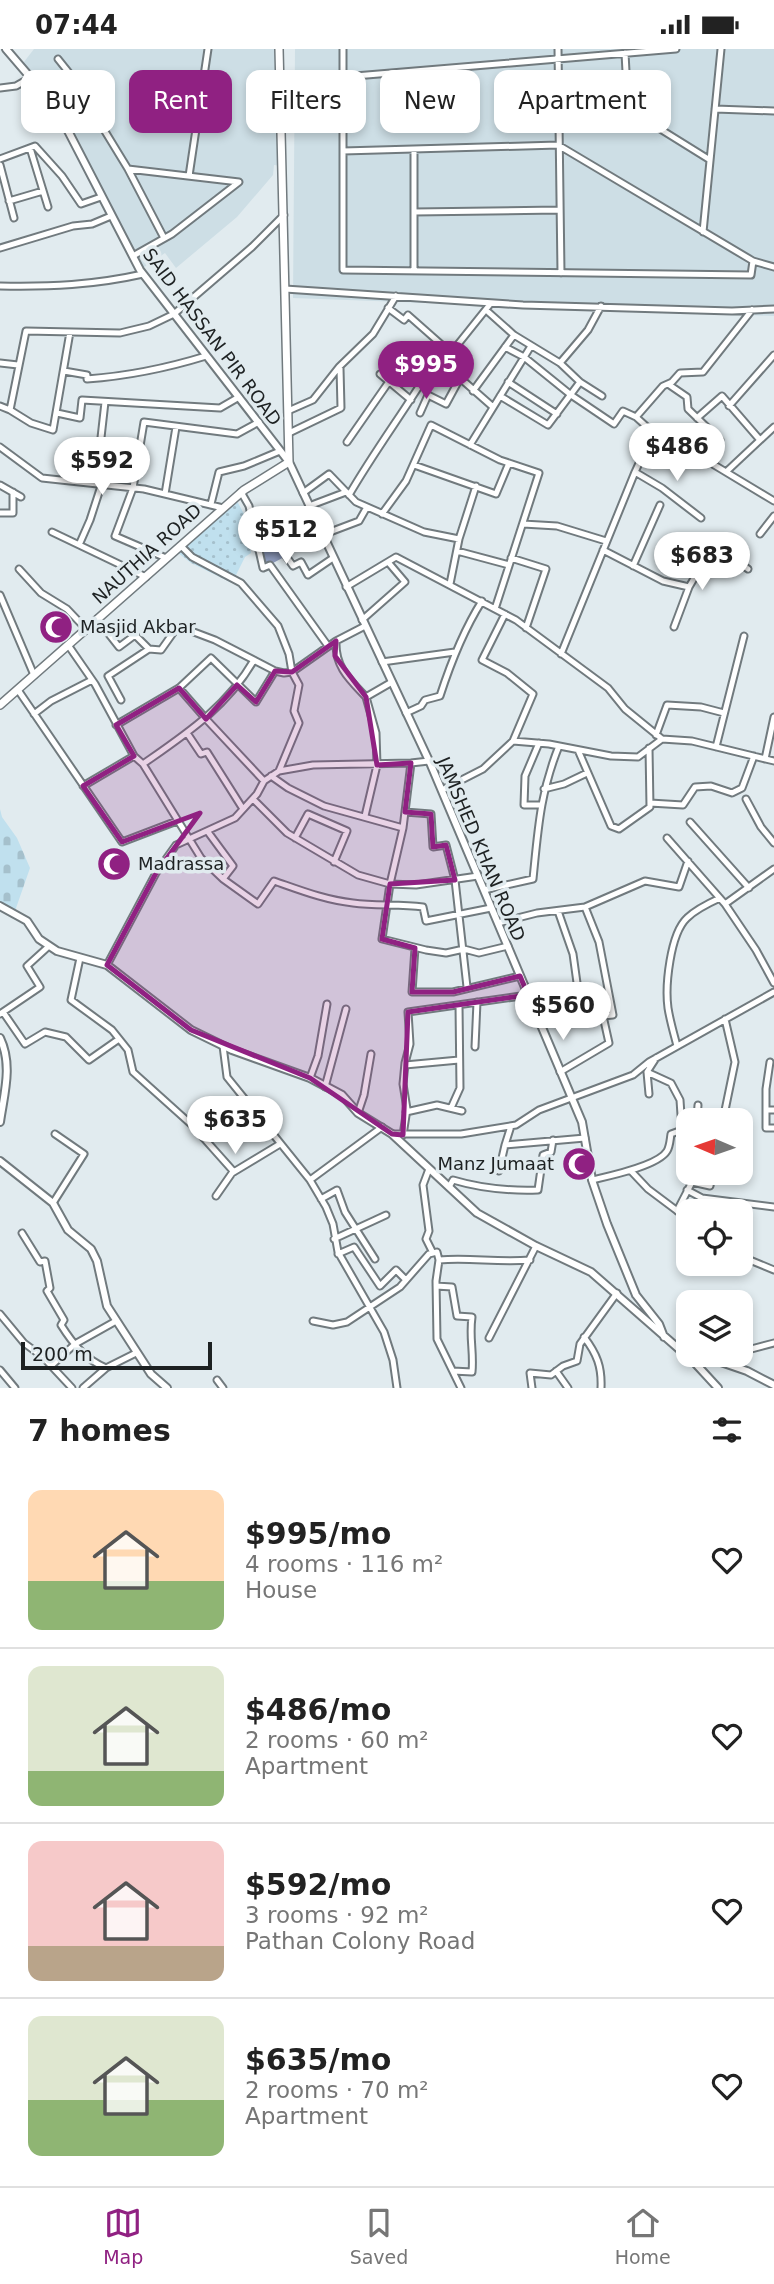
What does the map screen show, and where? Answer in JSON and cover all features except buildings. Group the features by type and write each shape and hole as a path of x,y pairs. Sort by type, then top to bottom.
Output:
{"main road":[{"path":"279,49 289,463"},
{"name":"NAUTHIA ROAD","path":"0,705 242,492 289,463"}],"street":[{"path":"189,176 208,49"},
{"path":"343,49 343,70"},
{"path":"558,49 561,274"},
{"path":"366,75 676,49"},
{"path":"703,232 721,49"},
{"path":"0,55 7,51"},
{"name":"SAID HASSAN PIR ROAD","path":"7,51 23,70"},
{"path":"625,53 628,109 710,160"},
{"path":"58,59 70,73 128,169 164,238"},
{"path":"0,88 21,83"},
{"path":"715,109 774,111"},
{"name":"SAID HASSAN PIR ROAD","path":"69,133 143,274 289,463"},
{"path":"343,133 343,270 751,275 752,261"},
{"path":"343,151 558,145 752,261 774,267"},
{"path":"0,159 35,146 81,204 101,197"},
{"path":"30,148 48,207"},
{"path":"414,149 414,271"},
{"path":"0,165 14,218"},
{"path":"128,169 239,183 164,238 133,256"},
{"path":"0,199 43,191"},
{"path":"414,212 559,210"},
{"path":"10,410 26,331 120,333 149,326 174,314 252,247 284,215"},
{"path":"0,248 72,226 92,224 111,216"},
{"path":"0,286 47,287 102,283 143,274"},
{"path":"285,289 491,303 774,309"},
{"path":"288,411 313,400 340,367 373,334 396,296"},
{"path":"309,506 348,493 433,364 443,363 491,303"},
{"path":"560,363 588,330 601,306"},
{"path":"388,308 404,320 408,315 451,353"},
{"path":"486,310 514,335 560,363 580,382 602,396"},
{"path":"636,417 663,386 680,373 703,372 752,310"},
{"path":"0,406 31,423 53,430 70,332"},
{"path":"473,391 514,335"},
{"path":"470,445 531,346"},
{"path":"347,442 413,347"},
{"path":"505,347 524,357 571,395 614,424 623,411 636,417 657,436 646,448 635,472 561,654"},
{"path":"729,406 774,355"},
{"path":"64,371 87,375 87,379 103,378 158,370 206,356"},
{"path":"0,363 19,365"},
{"path":"443,363 493,408"},
{"path":"289,433 341,408 340,367"},
{"path":"380,373 411,400"},
{"path":"420,413 428,395 446,404 459,380"},
{"path":"508,382 557,414"},
{"path":"500,396 548,425 580,382"},
{"path":"668,384 687,397 688,409 720,440 701,457 774,501"},
{"path":"57,413 80,418 82,400 220,408 239,397"},
{"path":"697,418 722,397 760,440"},
{"path":"79,545 90,520 99,483 105,402"},
{"path":"166,558 115,536 133,488 144,422 237,434 259,422"},
{"path":"383,514 406,481 431,425 509,463 539,473 495,609"},
{"path":"165,494 176,427"},
{"path":"726,472 774,427"},
{"path":"0,447 42,478 133,488 223,508"},
{"path":"211,504 219,472 281,451"},
{"name":"JAMSHED KHAN ROAD","path":"289,463 442,790 582,1122 592,1180 636,1295 659,1324 664,1337 676,1347"},
{"path":"414,465 496,494 509,463"},
{"path":"635,472 662,488 701,519"},
{"path":"303,493 329,474 356,502 424,532 459,538"},
{"path":"0,485 20,497"},
{"path":"450,584 459,538 476,487"},
{"path":"0,513 13,513 13,492"},
{"path":"242,492 257,533 263,568 270,565 328,646"},
{"path":"633,566 660,505"},
{"path":"323,535 359,521 368,507"},
{"path":"761,534 774,516"},
{"path":"523,524 557,526 606,541"},
{"path":"257,533 278,527 286,556 293,566 302,562 308,575 333,558"},
{"path":"52,532 146,577"},
{"path":"674,627 689,587 714,545 748,569"},
{"path":"181,546 192,557 241,583 278,626 289,654 292,672 299,685 294,711 299,723 279,771"},
{"path":"603,550 663,581 689,587"},
{"path":"457,551 546,569 526,628"},
{"path":"346,587 396,557 482,601 526,628 608,688 625,709 659,737 692,741 774,761"},
{"path":"121,700 108,675 149,649 161,650 178,626 215,640 275,671 292,672 363,623 405,582 388,562"},
{"path":"19,569 41,593 67,610 86,629"},
{"path":"0,595 34,675"},
{"path":"406,713 422,706 425,700 440,696 455,652 482,601"},
{"path":"442,790 483,769 513,741 533,694 507,673 482,660 505,614"},
{"path":"97,619 120,647 135,635 149,649"},
{"path":"716,747 744,636"},
{"path":"336,641 335,656 348,678 366,697 376,733 377,765 365,816"},
{"path":"68,645 92,680 134,756 143,764 201,858 223,879 258,904 274,881 326,898 355,904 423,907 426,921 491,908"},
{"path":"382,662 455,652"},
{"path":"116,725 179,688 211,658 256,702 275,671"},
{"path":"143,764 206,719 237,685 254,660"},
{"path":"34,714 51,701 92,680"},
{"path":"366,697 391,682"},
{"path":"179,688 264,781"},
{"path":"18,690 122,842 177,821"},
{"path":"513,741 611,756 638,757 659,737 667,705 702,707 724,713"},
{"path":"765,759 774,717"},
{"path":"187,733 201,754 207,752 243,809"},
{"path":"539,743 525,776 524,805 541,805"},
{"path":"484,890 533,879 544,789 559,746"},
{"path":"578,750 611,826 619,829 650,807 649,748"},
{"path":"83,786 134,756"},
{"path":"650,803 683,805 695,787 712,786 732,793 743,787 754,757"},
{"path":"107,965 156,873 176,845 235,818 271,776 279,771 313,765 411,764 429,761"},
{"path":"411,764 403,828 390,884 382,939 446,953 464,949 479,953 508,946"},
{"path":"544,789 564,784 587,773"},
{"path":"271,776 324,806 403,828"},
{"path":"253,799 287,833 358,875 390,884 416,885 478,876"},
{"path":"746,799 761,827 774,843"},
{"path":"405,812 431,814 433,847 446,845 455,880 467,987"},
{"path":"295,838 308,814 347,831 334,862"},
{"path":"690,822 749,888"},
{"path":"208,832 233,866 223,879"},
{"path":"667,838 725,904 774,983"},
{"path":"498,923 537,913 585,907 645,881 679,887 688,862"},
{"path":"725,904 774,869"},
{"path":"677,1046 668,1007 669,969 675,939 685,919 720,898"},
{"path":"0,906 27,921 39,939 57,951 107,965 191,1030 223,1046 310,1078 342,1095 358,1113 392,1134 477,1213 536,1246 591,1272 664,1337"},
{"path":"561,1072 609,1043 603,1016 613,1015 599,942 585,907"},
{"path":"403,1135 406,1112 403,1084 410,1044 408,1012 477,1002 530,999 578,990 573,954 558,911"},
{"path":"49,946 27,966 40,986 2,1013 26,1044 45,1032 66,1037 89,1060 119,1039"},
{"path":"415,948 412,992 453,992 520,976"},
{"path":"80,958 71,1000 111,1030 128,1050 133,1072 193,1126 234,1172"},
{"path":"392,1134 461,1134 511,1126 525,1121 539,1110 633,1075 657,1057 774,992"},
{"path":"475,1047 477,1002"},
{"path":"310,1078 318,1056 327,1004"},
{"path":"451,1108 460,1088 459,1005"},
{"path":"325,1087 346,1009"},
{"path":"725,1020 735,1062 725,1108"},
{"path":"0,1038 6,1050 8,1071 0,1122"},
{"path":"223,1046 227,1077 310,1180 321,1199 333,1224 338,1254 384,1332 393,1360 397,1388"},
{"path":"358,1113 371,1054"},
{"path":"649,1094 647,1073 657,1057"},
{"path":"405,1065 459,1060"},
{"path":"770,1062 766,1089 766,1128 774,1128"},
{"path":"592,1180 631,1171 664,1155 671,1135 682,1130 680,1100 671,1083 647,1073"},
{"path":"406,1112 437,1105 462,1111"},
{"path":"766,1110 774,1110"},
{"path":"499,1171 511,1126"},
{"path":"310,1180 382,1127"},
{"path":"53,1203 84,1154 55,1134"},
{"path":"505,1145 585,1137"},
{"path":"449,1187 453,1180 515,1191 538,1190 543,1155 551,1153 553,1140"},
{"path":"216,1196 234,1172 280,1144"},
{"path":"0,1161 53,1203 68,1230 91,1249 97,1261 104,1297 150,1374 165,1388"},
{"path":"429,1169 423,1185 429,1231 426,1239 433,1253"},
{"path":"631,1171 648,1189 676,1210"},
{"path":"683,1199 690,1185"},
{"path":"321,1199 337,1190 345,1212 375,1259"},
{"path":"687,1190 702,1198 774,1207"},
{"path":"334,1239 386,1215"},
{"path":"22,1233 40,1262 45,1261 50,1288 47,1291 64,1320 61,1325 91,1361 106,1367"},
{"path":"489,1338 536,1246"},
{"path":"338,1254 354,1247 380,1286 396,1270 406,1280"},
{"path":"313,1321 340,1325 371,1308 406,1280 429,1254 437,1252 437,1339 460,1388"},
{"path":"439,1260 530,1260"},
{"path":"753,1261 774,1270"},
{"path":"436,1286 452,1287 457,1316 472,1317 469,1335 474,1351 472,1372 453,1371"},
{"path":"532,1388 530,1373 551,1375 576,1361 584,1337 617,1293"},
{"path":"0,1314 24,1343 43,1357 72,1388"},
{"path":"51,1366 75,1345 117,1321"},
{"path":"584,1337 595,1351 602,1372 601,1388"},
{"path":"753,1349 774,1343"},
{"path":"83,1388 106,1367 136,1353"},
{"name":"JAMSHED KHAN ROAD","path":"699,1367 719,1388"},
{"path":"735,1367 774,1385"},
{"path":"0,1370 15,1388"},
{"path":"556,1371 568,1388"},
{"path":"217,1380 223,1388"}],"highlighted area":[{"path":"336,641 335,656 366,697 377,765 411,763 405,812 431,814 433,847 446,845 455,880 390,884 382,939 415,948 412,992 453,992 520,976 528,995 408,1012 403,1135 392,1134 310,1078 191,1030 107,965 156,873 200,813 122,842 83,786 134,756 116,725 179,688 206,719 237,685 256,702 275,671 292,672"}],"shaded area":[{"path":"34,49 279,49 280,70 246,70 246,133 282,133 283,166 274,165 273,175 237,217 176,268 165,253 140,270 69,133 115,133 115,70 22,70 20,67"},
{"path":"295,49 774,49 774,316 293,298 294,133 366,133 366,70 295,70"},
{"path":"278,527 286,556 262,569 256,533"}],"green space":[{"path":"236,499 245,516 251,553 245,557 232,583 191,563 177,552"},
{"path":"0,809 30,868 15,911 0,903"}],"place":[{"name":"Masjid Akbar","path":"56,627"},
{"name":"Madrassa","path":"114,864"},
{"name":"Manz Jumaat","path":"579,1164"}]}
